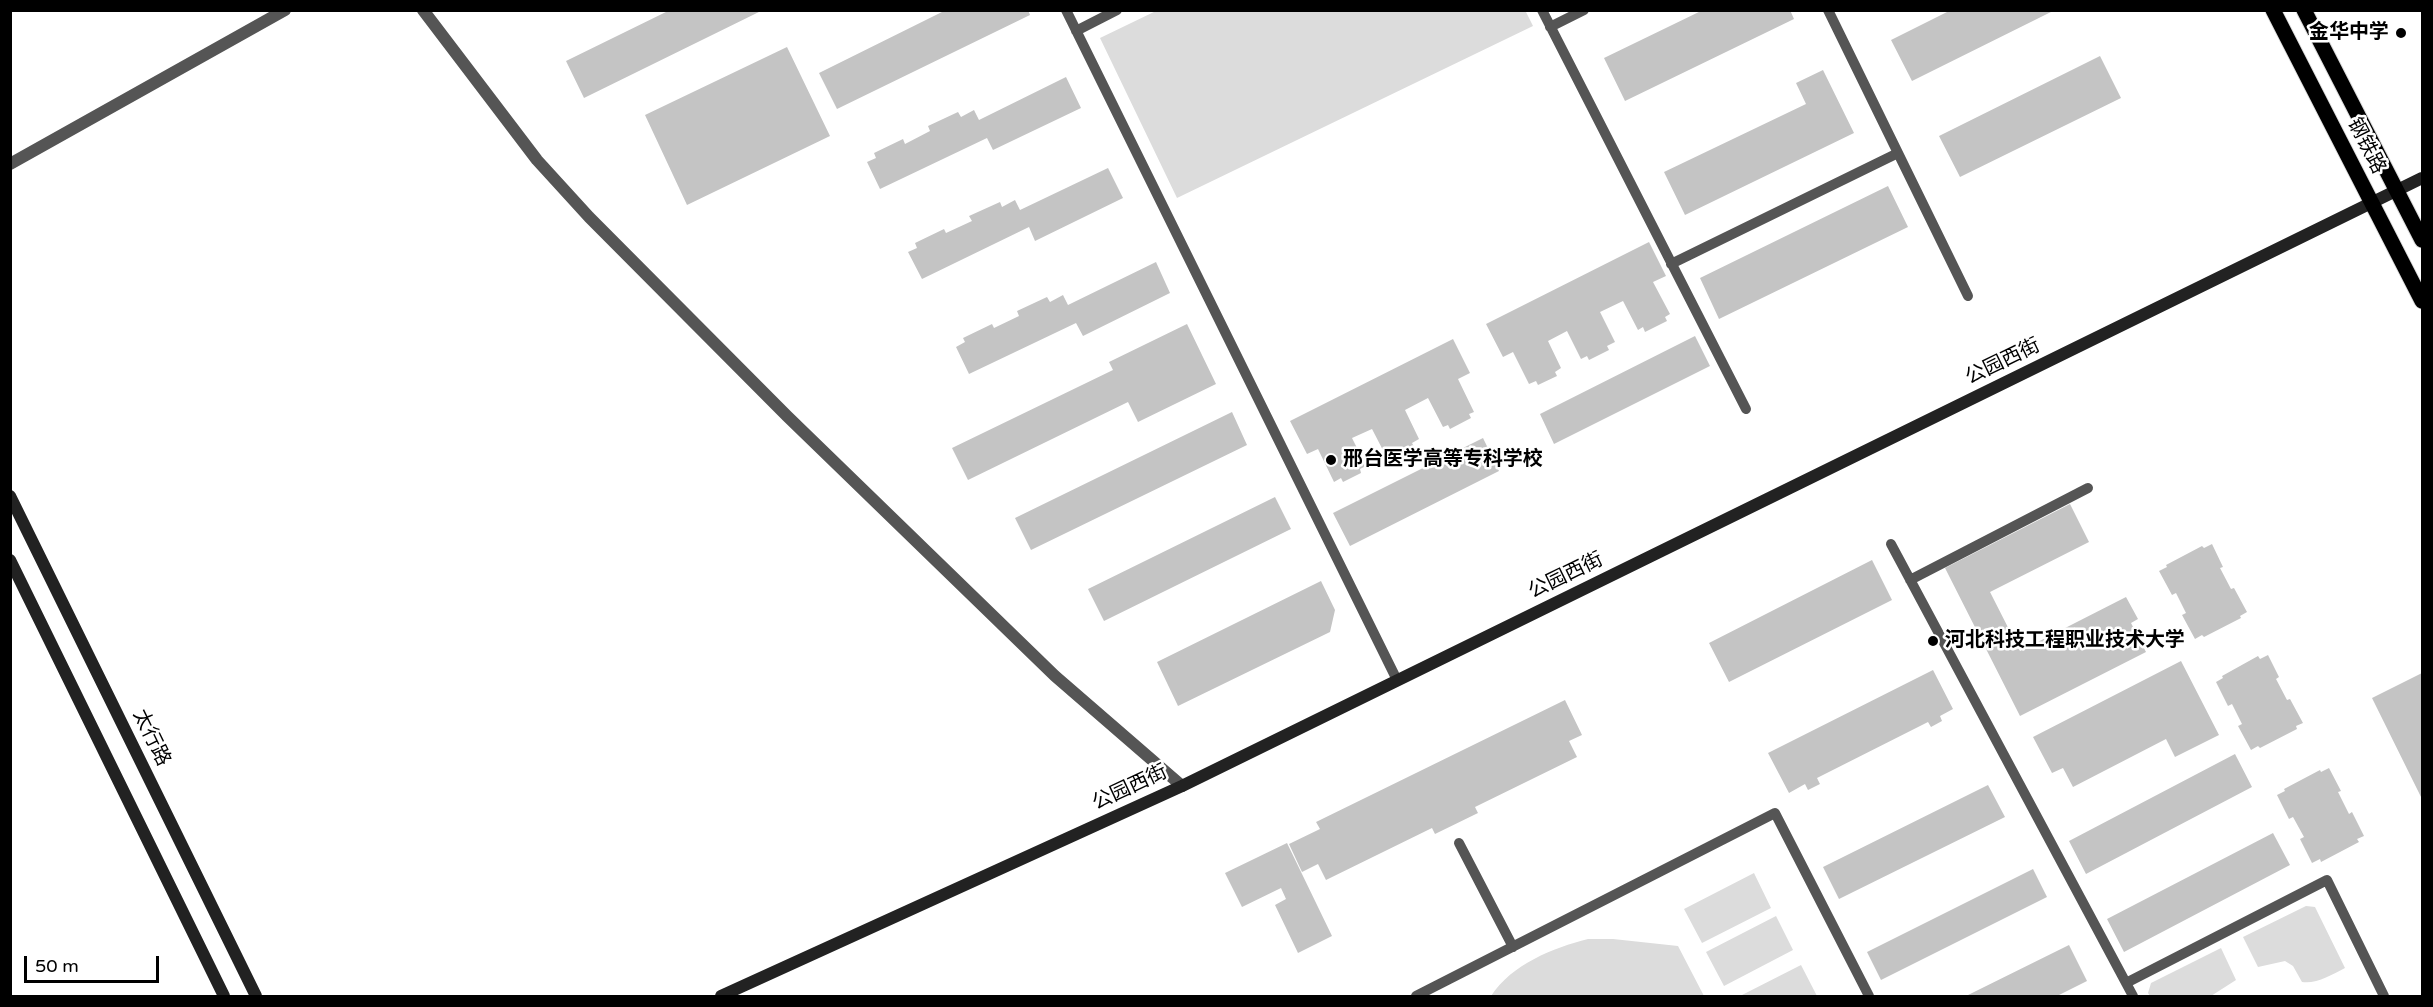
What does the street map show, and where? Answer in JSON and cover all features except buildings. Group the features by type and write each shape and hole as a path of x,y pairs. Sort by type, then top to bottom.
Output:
{"main road":[{"name":"钢铁路","path":"2273,10 2422,301"},
{"name":"钢铁路","path":"2304,10 2422,240"}],"street":[{"path":"10,164 285,10"},
{"path":"423,10 537,160 589,217 787,416 1055,676 1182,786"},
{"name":"公园西街","path":"721,996 1182,786 2422,178"},
{"name":"太行路","path":"10,496 256,996"},
{"path":"10,560 224,996"}],"lane":[{"path":"1066,10 1397,680"},
{"path":"1076,31 1117,10"},
{"path":"1542,10 1746,409"},
{"path":"1550,27 1584,10"},
{"path":"1828,10 1968,296"},
{"path":"1671,264 1898,153"},
{"path":"1910,580 2088,488"},
{"path":"1891,544 2133,996"},
{"path":"1416,996 1775,813 1869,996"},
{"path":"1459,843 1513,947"},
{"path":"2126,983 2326,880 2384,996"}],"shaded area":[{"path":"1158,10 1525,10 1533,26 1177,198 1100,38"},
{"path":"1754,873 1771,908 1702,943 1684,909"},
{"path":"2306,906 2315,907 2345,968 2313,982 2302,982 2293,966 2285,961 2258,967 2243,937"},
{"path":"1776,916 1793,950 1724,986 1706,952"},
{"path":"1588,939 1613,939 1678,946 1704,996 1491,996 1510,975 1522,966 1561,947"},
{"path":"2221,948 2236,980 2211,996 2150,996 2148,993 2151,983"},
{"path":"1801,965 1817,996 1740,996"}],"place":[{"name":"金华中学","path":"2401,33"},
{"name":"邢台医学高等专科学校","path":"1331,460"},
{"name":"河北科技工程职业技术大学","path":"1933,641"}]}
